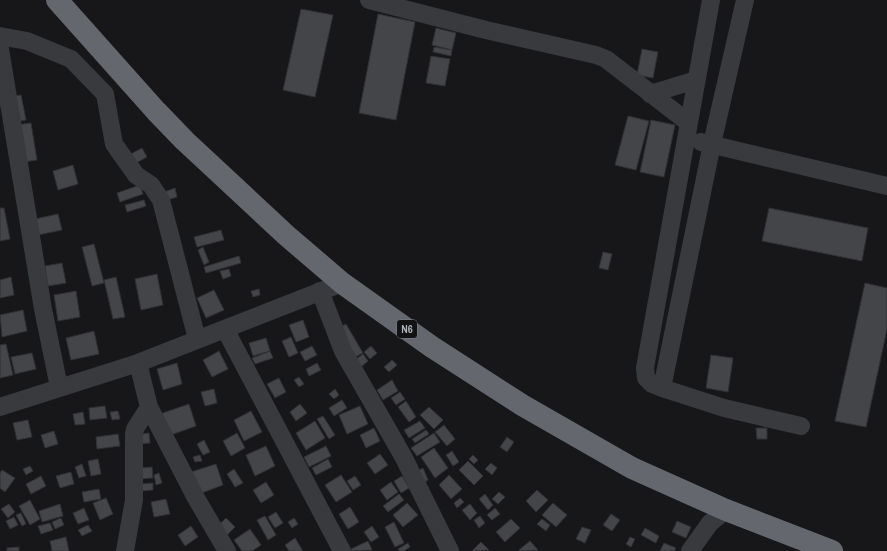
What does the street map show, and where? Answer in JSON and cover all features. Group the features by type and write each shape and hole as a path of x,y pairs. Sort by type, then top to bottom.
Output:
{"highway":[{"name":"N6","path":"57,0 156,111 185,141 286,236 342,283 432,347 570,433 632,468 726,510 832,551"}],"street":[{"path":"369,0 486,30 596,55 606,59 650,94 688,131 712,144 887,186"},
{"path":"711,0 645,368 646,378 652,384 662,388 724,408 801,426"},
{"path":"662,388 712,144 745,0"},
{"path":"0,36 27,42 71,59 105,94 114,144 136,175 151,185 161,200 197,339"},
{"path":"0,49 43,309 59,387"},
{"path":"650,94 696,80"},
{"path":"0,407 138,363 342,283"},
{"path":"320,291 344,352 404,458 450,551"},
{"path":"225,329 342,551"},
{"path":"138,363 150,407 196,498 227,551"},
{"path":"125,551 134,500 134,434 135,429 150,407"},
{"path":"690,551 710,522 726,510"}],"building":[{"path":"301,9 333,15 315,97 283,90"},
{"path":"378,14 415,22 396,120 359,113"},
{"path":"436,28 456,33 452,50 432,45"},
{"path":"434,47 452,50 451,56 433,52"},
{"path":"642,49 658,52 653,78 637,75"},
{"path":"431,56 450,59 445,86 426,83"},
{"path":"21,95 26,120 15,122 10,97"},
{"path":"628,116 649,121 636,170 615,165"},
{"path":"651,120 675,125 664,177 640,172"},
{"path":"31,123 37,160 23,162 16,125"},
{"path":"142,148 147,157 134,164 129,155"},
{"path":"73,165 78,184 58,190 53,171"},
{"path":"140,185 143,194 120,202 117,193"},
{"path":"175,188 177,197 164,201 161,193"},
{"path":"144,200 146,206 127,212 125,205"},
{"path":"0,208 4,208 10,239 0,241"},
{"path":"769,208 868,228 862,261 762,241"},
{"path":"58,214 62,230 38,235 35,219"},
{"path":"221,230 224,240 197,247 194,237"},
{"path":"94,244 104,283 92,286 82,247"},
{"path":"203,247 209,262 204,265 198,250"},
{"path":"603,252 612,254 608,270 599,268"},
{"path":"239,256 241,263 206,273 204,267"},
{"path":"62,263 66,283 48,286 45,266"},
{"path":"229,269 231,276 223,279 220,271"},
{"path":"157,274 163,305 141,310 135,279"},
{"path":"11,277 14,295 0,298 0,280"},
{"path":"116,277 125,317 113,319 104,280"},
{"path":"865,283 887,288 887,329 866,427 835,421"},
{"path":"259,289 260,295 253,297 251,291"},
{"path":"214,290 224,310 206,318 197,298"},
{"path":"76,291 80,317 58,321 54,295"},
{"path":"23,310 27,331 2,337 0,315"},
{"path":"303,320 309,337 296,342 289,325"},
{"path":"346,324 363,353 353,358 336,329"},
{"path":"94,331 99,354 71,360 66,338"},
{"path":"291,337 298,353 289,357 282,341"},
{"path":"266,338 270,351 253,356 249,343"},
{"path":"6,344 13,375 0,378 0,345"},
{"path":"312,346 317,355 305,361 300,352"},
{"path":"371,346 377,353 370,359 364,352"},
{"path":"219,351 228,369 212,377 203,360"},
{"path":"270,351 273,358 255,364 252,358"},
{"path":"32,353 36,369 15,374 11,357"},
{"path":"363,354 368,361 361,367 355,360"},
{"path":"711,355 733,358 728,392 706,388"},
{"path":"392,360 397,365 389,372 384,367"},
{"path":"177,363 182,384 163,390 157,369"},
{"path":"317,363 321,370 309,376 306,369"},
{"path":"299,377 304,384 299,387 294,380"},
{"path":"279,378 286,392 275,398 267,384"},
{"path":"392,380 398,391 383,400 377,390"},
{"path":"214,389 217,403 205,406 201,392"},
{"path":"335,389 339,395 334,399 329,394"},
{"path":"400,392 405,399 396,405 391,398"},
{"path":"342,400 347,408 334,416 329,408"},
{"path":"406,401 416,417 409,422 398,407"},
{"path":"189,404 196,426 168,436 160,414"},
{"path":"300,404 307,413 296,421 290,412"},
{"path":"105,406 107,418 90,420 89,408"},
{"path":"360,406 368,424 347,434 339,415"},
{"path":"429,407 443,420 434,429 420,415"},
{"path":"118,411 120,419 112,420 110,412"},
{"path":"251,411 262,432 244,441 234,420"},
{"path":"83,412 85,424 75,425 73,414"},
{"path":"323,416 335,435 329,439 317,419"},
{"path":"28,420 32,437 17,440 13,423"},
{"path":"315,421 325,438 306,450 296,433"},
{"path":"420,421 425,428 409,438 404,430"},
{"path":"444,425 455,439 447,446 435,432"},
{"path":"374,428 380,441 366,448 360,435"},
{"path":"756,428 767,428 767,439 757,439"},
{"path":"426,430 429,434 415,443 412,439"},
{"path":"54,431 58,444 45,448 41,435"},
{"path":"149,433 150,443 136,444 135,435"},
{"path":"237,433 245,448 231,456 223,441"},
{"path":"434,433 440,442 417,456 411,448"},
{"path":"118,434 120,446 97,449 96,437"},
{"path":"507,437 514,442 507,452 500,447"},
{"path":"204,440 210,452 203,455 197,444"},
{"path":"266,446 275,466 255,476 246,455"},
{"path":"326,446 331,456 309,467 304,457"},
{"path":"434,448 448,468 435,478 421,457"},
{"path":"452,451 459,462 453,466 446,455"},
{"path":"380,454 388,465 375,474 367,463"},
{"path":"200,455 202,461 195,462 193,457"},
{"path":"473,455 478,460 474,464 469,459"},
{"path":"98,459 101,474 91,476 88,461"},
{"path":"328,459 332,467 316,475 312,468"},
{"path":"468,461 483,476 474,485 459,470"},
{"path":"491,463 497,468 492,475 485,469"},
{"path":"82,464 86,476 79,478 75,467"},
{"path":"216,464 223,485 199,494 191,472"},
{"path":"30,466 33,471 26,475 23,469"},
{"path":"152,467 153,478 140,479 139,468"},
{"path":"423,468 428,480 423,483 418,471"},
{"path":"234,469 243,483 235,487 227,474"},
{"path":"2,470 15,478 5,492 0,488 0,473"},
{"path":"71,472 74,484 60,488 56,476"},
{"path":"159,473 162,483 156,485 154,475"},
{"path":"341,475 352,492 336,502 325,485"},
{"path":"449,475 462,489 451,499 439,485"},
{"path":"41,476 46,486 31,494 26,484"},
{"path":"355,476 361,485 353,490 347,481"},
{"path":"402,476 409,488 401,493 394,481"},
{"path":"266,482 274,495 261,503 253,490"},
{"path":"391,482 398,492 387,500 380,490"},
{"path":"153,483 153,490 140,491 140,484"},
{"path":"99,489 101,499 84,502 82,492"},
{"path":"537,490 548,500 536,512 526,501"},
{"path":"499,492 505,497 498,504 492,499"},
{"path":"399,494 404,500 388,512 383,506"},
{"path":"485,494 493,505 488,510 479,499"},
{"path":"106,498 113,514 100,520 93,503"},
{"path":"460,498 464,502 457,508 454,503"},
{"path":"166,499 170,514 154,517 151,502"},
{"path":"30,500 40,519 30,525 19,506"},
{"path":"407,503 418,515 403,527 393,515"},
{"path":"553,503 567,515 556,527 542,515"},
{"path":"9,504 15,512 8,518 1,509"},
{"path":"60,504 63,516 42,522 39,511"},
{"path":"470,504 477,513 470,520 462,510"},
{"path":"350,507 359,522 348,529 339,514"},
{"path":"84,508 89,520 78,524 73,513"},
{"path":"495,508 500,514 492,520 487,515"},
{"path":"276,512 283,523 275,528 268,517"},
{"path":"21,513 26,524 22,526 16,515"},
{"path":"611,514 620,520 612,531 603,525"},
{"path":"265,516 276,535 268,540 257,520"},
{"path":"480,516 485,523 479,528 474,520"},
{"path":"14,517 18,525 10,529 6,521"},
{"path":"61,518 64,525 55,529 52,522"},
{"path":"226,518 235,527 226,536 217,527"},
{"path":"294,518 298,524 292,528 288,522"},
{"path":"511,519 520,528 505,542 496,532"},
{"path":"542,519 550,525 546,531 537,524"},
{"path":"677,521 691,527 686,538 672,532"},
{"path":"394,522 404,543 395,547 385,527"},
{"path":"50,523 53,530 41,534 38,526"},
{"path":"88,525 92,531 82,536 78,530"},
{"path":"191,526 198,537 185,546 178,535"},
{"path":"372,526 379,537 371,542 364,532"},
{"path":"582,527 591,530 585,543 576,539"},
{"path":"645,528 659,536 656,543 641,535"},
{"path":"250,529 261,545 252,551 242,551 234,540"},
{"path":"66,537 69,551 52,551 50,541"},
{"path":"630,537 635,539 631,547 626,544"},
{"path":"295,538 303,551 289,551 285,545"},
{"path":"368,541 372,550 352,551 351,549"},
{"path":"530,541 538,550 519,551 519,550"},
{"path":"481,542 489,550 472,551"},
{"path":"408,543 410,547 404,551 399,551 398,549"},
{"path":"664,543 676,548 674,551 660,551"},
{"path":"19,547 19,551 7,551 7,548"}]}
